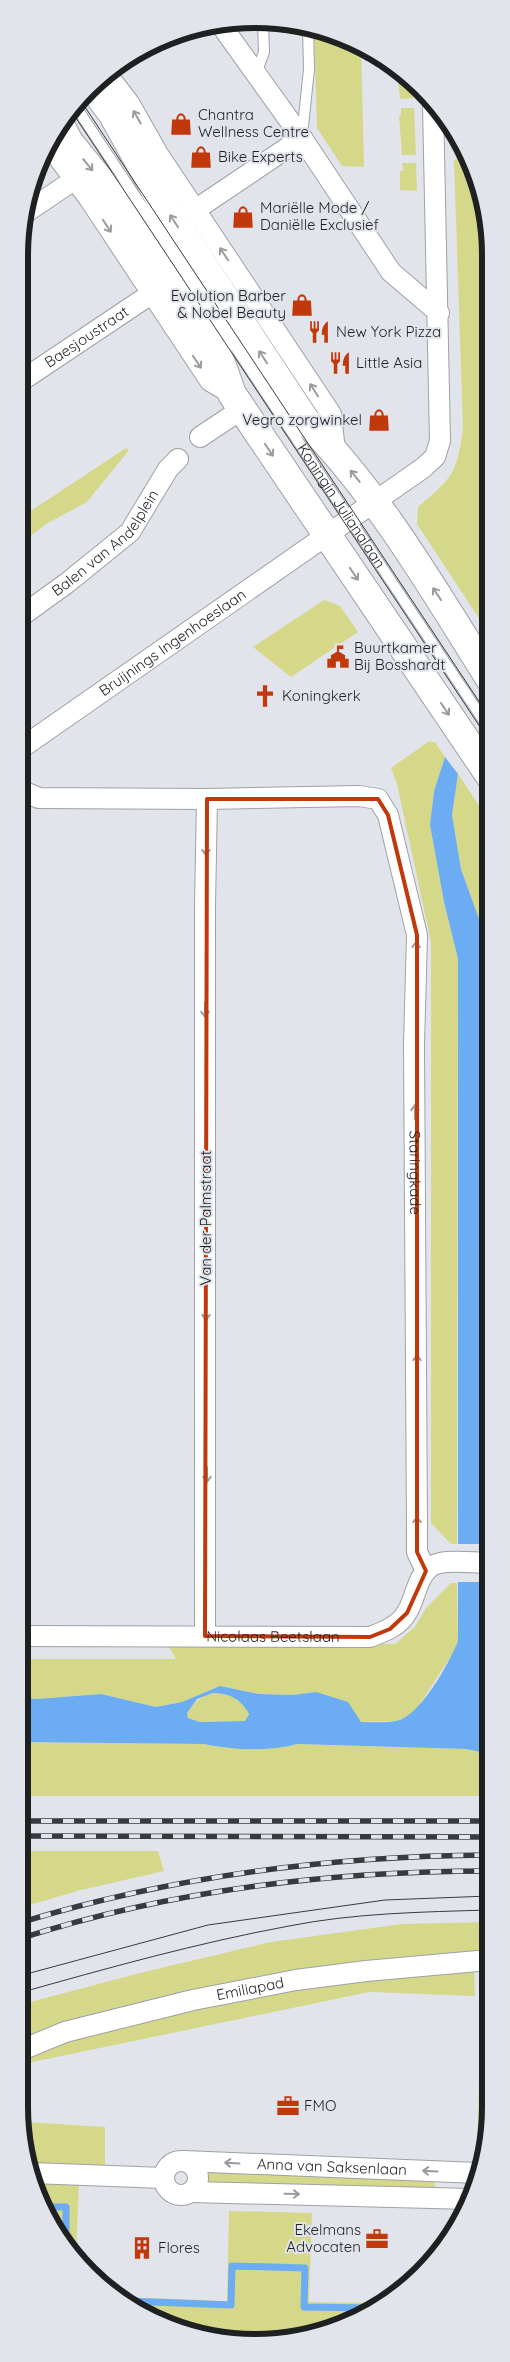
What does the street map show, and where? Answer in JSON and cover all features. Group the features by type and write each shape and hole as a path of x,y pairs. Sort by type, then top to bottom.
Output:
{"main road":[{"name":"Koningin Julianalaan","path":"96,92 112,113 161,201 305,420 335,451 375,501 451,615 482,666"},
{"name":"Koningin Julianalaan","path":"64,133 69,142 128,216 216,349 237,402 482,764"}],"street":[{"path":"224,29 302,138 391,272 438,313"},
{"name":"Koningin Julianalaan","path":"111,80 129,103 158,154 330,414 335,451"},
{"name":"Bruijnings Ingenhoeslaan","path":"27,744 423,468 435,457 440,441 433,115"},
{"path":"195,210 302,138"},
{"name":"Koningin Julianalaan","path":"53,151 88,197 210,381 237,402"},
{"path":"33,208 74,180"},
{"name":"Baesjoustraat","path":"27,377 152,294"},
{"path":"200,437 237,402"},
{"name":"Balen van Andelplein","path":"27,612 67,584 130,532 168,469 178,459"},
{"path":"27,793 39,798 207,799"},
{"name":"Staringkade","path":"207,799 359,796 378,798 388,815 417,935 414,1045 417,1552 426,1571"},
{"name":"Van der Palmstraat","path":"205,1636 207,1520 205,906 207,799"},
{"path":"426,1571 438,1563 482,1563"},
{"name":"Nicolaas Beetslaan","path":"27,1636 370,1637 390,1629 407,1613 418,1584 426,1571"},
{"name":"Emiliapad","path":"27,2048 65,2032 193,2000 296,1980 366,1971 482,1961"},
{"path":"38,2173 164,2178 169,2166 173,2162 184,2160 193,2165 198,2174 197,2184 191,2192"},
{"name":"Anna van Saksenlaan","path":"184,2160 473,2173"},
{"name":"Anna van Saksenlaan","path":"164,2178 166,2185 172,2192 182,2195 191,2192 463,2199"}],"lane":[{"path":"256,75 264,52 263,28"},
{"path":"302,138 310,69 308,34"},
{"name":"Koningin Julianalaan","path":"79,112 482,718"}],"highlighted area":[{"path":"207,799 378,799 388,815 417,935 417,1552 426,1571 407,1613 390,1629 370,1637 205,1636"}],"green space":[{"path":"314,35 361,54 364,167 342,166 317,128"},
{"path":"398,79 414,92 414,98 400,99"},
{"path":"401,108 414,108 416,155 402,155 399,116 401,115"},
{"path":"459,154 475,196 482,240 482,623 417,524 418,507 451,474 458,456 463,428 454,160 460,159"},
{"path":"402,163 416,163 417,191 400,190 400,171 403,171"},
{"path":"126,448 129,450 87,502 46,524 27,539 27,513"},
{"path":"324,600 340,606 358,632 291,677 253,647"},
{"path":"428,742 435,742 445,757 434,791 430,825 444,902 458,959 457,1544 451,1544 431,1523 431,942 397,784 391,768"},
{"path":"458,774 482,810 482,1231 479,919 461,869 452,815"},
{"path":"451,1583 457,1583 458,1641 453,1653 418,1707 409,1716 396,1721 361,1722 316,1692 293,1695 259,1694 220,1686 182,1702 156,1707 101,1694 37,1699 27,1698 27,1659 176,1659 167,1644 395,1644 415,1627 426,1608"},
{"path":"220,1693 237,1699 249,1714 245,1721 200,1722 188,1718 187,1713 193,1704 209,1694"},
{"path":"27,1742 204,1744 226,1748 250,1749 286,1747 297,1744 466,1749 482,1752 482,1796 27,1796"},
{"path":"27,1851 158,1851 164,1871 81,1890 27,1906"},
{"path":"482,1922 482,1955 370,1963 27,2040 27,2003 140,1973 271,1942 402,1924"},
{"path":"474,1968 475,1996 369,1992 27,2063 27,2056 52,2042 277,1989"},
{"path":"482,1975 482,2122 477,2154"},
{"path":"28,2122 105,2127 105,2168 35,2164"},
{"path":"207,2171 431,2178 435,2182 435,2187 430,2192 204,2183 204,2174"},
{"path":"40,2181 79,2182 76,2247 58,2221"},
{"path":"229,2211 312,2213 309,2302 371,2303 342,2317 314,2327 285,2333 240,2334 196,2327 154,2311 131,2297 227,2301"}],"water":[{"path":"445,757 458,774 452,815 461,869 479,919 482,944 482,1752 466,1749 297,1744 286,1747 250,1749 226,1748 204,1744 27,1742 27,1698 37,1699 101,1694 156,1707 182,1702 220,1686 259,1694 293,1695 316,1692 348,1702 361,1722 396,1721 415,1710 424,1700 441,1675 458,1641 458,959 444,902 430,825 434,791","holes":["213,1693 230,1696 239,1701 249,1714 245,1721 200,1722 188,1718 187,1713 197,1699"]}],"pier":[{"path":"455,1544 482,1544 482,1582 454,1582"}],"waterway":[{"path":"51,2207 66,2207 66,2233"},
{"path":"137,2301 231,2305 232,2266 305,2268 304,2307 362,2308"}],"tram line":[{"path":"84,105 482,706"},
{"path":"75,117 482,730"},
{"path":"27,1974 208,1925 385,1900 482,1896"},
{"path":"27,1991 187,1948 314,1922 389,1914 482,1910"}],"railway":[{"path":"27,1821 482,1821"},
{"path":"27,1836 482,1837"},
{"path":"27,1921 135,1893 193,1881 252,1872 370,1859 482,1855"},
{"path":"27,1937 134,1908 251,1887 370,1875 482,1871"}],"place":[{"name":"Chantra Wellness Centre","path":"181,124"},
{"name":"Bike Experts","path":"201,157"},
{"name":"Mariëlle Mode / Daniëlle Exclusief","path":"243,217"},
{"name":"Evolution Barber & Nobel Beauty","path":"302,305"},
{"name":"New York Pizza","path":"319,332"},
{"name":"Little Asia","path":"340,363"},
{"name":"Vegro zorgwinkel","path":"379,420"},
{"name":"Buurtkamer Bij Bosshardt","path":"338,657"},
{"name":"Koningkerk","path":"265,696"},
{"name":"FMO","path":"288,2106"},
{"name":"Ekelmans Advocaten","path":"377,2239"},
{"name":"Flores","path":"142,2248"}]}
